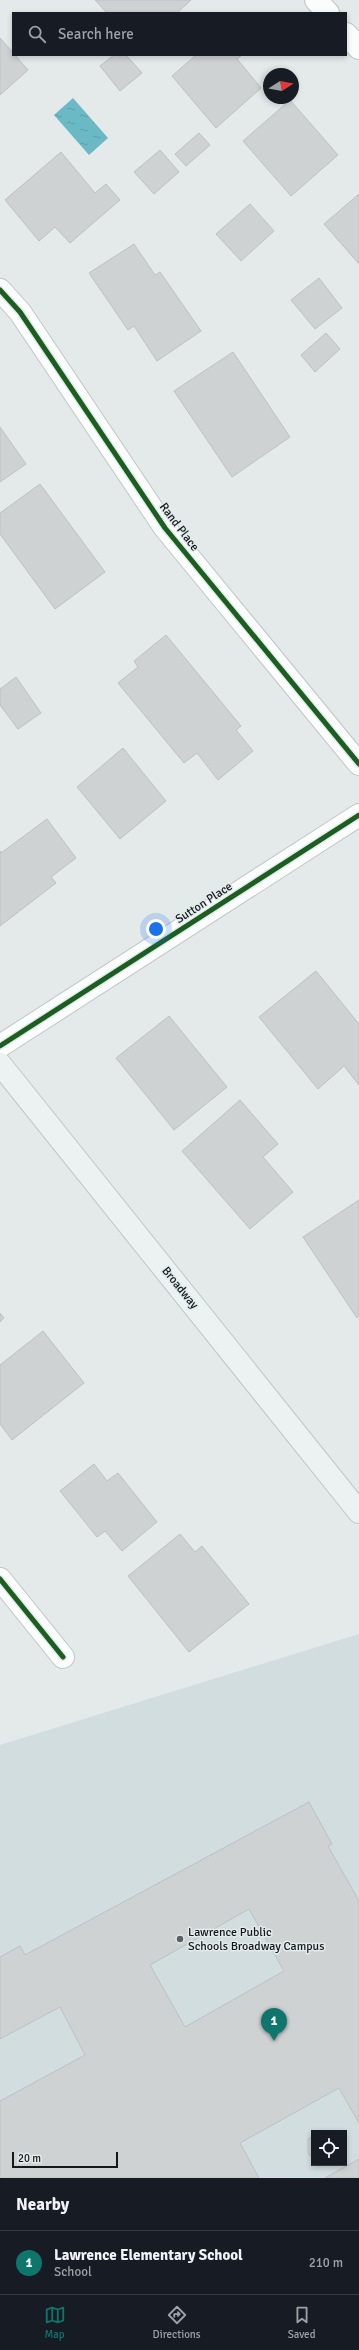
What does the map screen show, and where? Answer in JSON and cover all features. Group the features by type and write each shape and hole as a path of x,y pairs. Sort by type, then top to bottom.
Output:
{"main road":[{"name":"Broadway","path":"0,1064 359,1512"}],"street":[{"path":"316,0 327,12"},
{"path":"347,35 359,48"},
{"name":"Rand Place","path":"0,290 20,312 165,528 359,764"},
{"name":"Sutton Place","path":"0,1046 359,815"},
{"path":"0,1580 63,1657"}],"shaded area":[{"name":"Lawrence Public Schools Broadway Campus","path":"359,1634 359,2178 0,2178 0,1745"}],"water":[{"path":"73,98 108,138 89,155 54,115"}],"building":[{"path":"95,0 191,0 178,12 106,12"},
{"path":"0,38 12,52 12,56 16,56 28,70 0,95"},
{"path":"113,56 127,56 142,73 120,91 100,66"},
{"path":"195,56 241,56 237,59 261,88 216,128 172,76"},
{"path":"285,104 293,104 338,155 291,196 243,141"},
{"path":"199,133 210,145 186,166 175,154"},
{"path":"160,150 179,172 154,194 134,172"},
{"path":"61,152 95,193 106,184 120,200 70,243 55,227 39,241 5,200"},
{"path":"359,194 359,264 324,224"},
{"path":"250,204 274,231 241,261 216,234"},
{"path":"134,244 155,275 160,272 201,331 157,361 134,326 128,330 89,273"},
{"path":"319,278 342,308 315,329 291,300"},
{"path":"326,333 340,349 315,372 301,355"},
{"path":"233,352 290,437 232,477 174,391"},
{"path":"0,427 26,464 0,482"},
{"path":"40,484 105,572 55,609 0,534 0,513"},
{"path":"166,635 241,726 236,730 253,751 218,780 197,753 184,763 118,683 138,667 134,661"},
{"path":"16,677 41,713 18,729 0,705 0,689"},
{"path":"123,748 166,801 120,839 77,787"},
{"path":"47,819 76,858 51,877 56,883 0,926 0,851 1,853"},
{"path":"316,971 359,1024 359,1085 344,1066 318,1089 259,1017"},
{"path":"169,1016 227,1087 174,1130 116,1058"},
{"path":"240,1100 278,1144 263,1157 293,1192 250,1229 182,1151"},
{"path":"359,1200 359,1316 357,1318 303,1237"},
{"path":"0,1313 4,1318 0,1322"},
{"path":"43,1331 84,1383 12,1440 0,1424 0,1365"},
{"path":"94,1464 107,1481 118,1473 157,1522 122,1551 105,1531 97,1537 60,1491"},
{"path":"180,1534 195,1552 202,1546 249,1604 189,1652 128,1576"},
{"path":"309,1802 332,1844 328,1846 359,1901 359,2123 339,2088 240,2143 259,2178 0,2178 0,2101 85,2055 60,2007 0,2039 0,1957 20,1946 25,1955","holes":["249,1909 284,1971 185,2027 150,1965"]},
{"path":"311,2138 311,2156 308,2154 308,2139"},
{"path":"359,2159 359,2178 325,2178 347,2166"}],"cycle path":[{"path":"0,290 20,312 165,528 359,764"},
{"path":"0,1046 359,815"},
{"path":"0,1579 63,1657"}],"place":[{"name":"Lawrence Public Schools Broadway Campus","path":"180,1939"},
{"name":"Lawrence Elementary School","path":"274,2041"}]}
